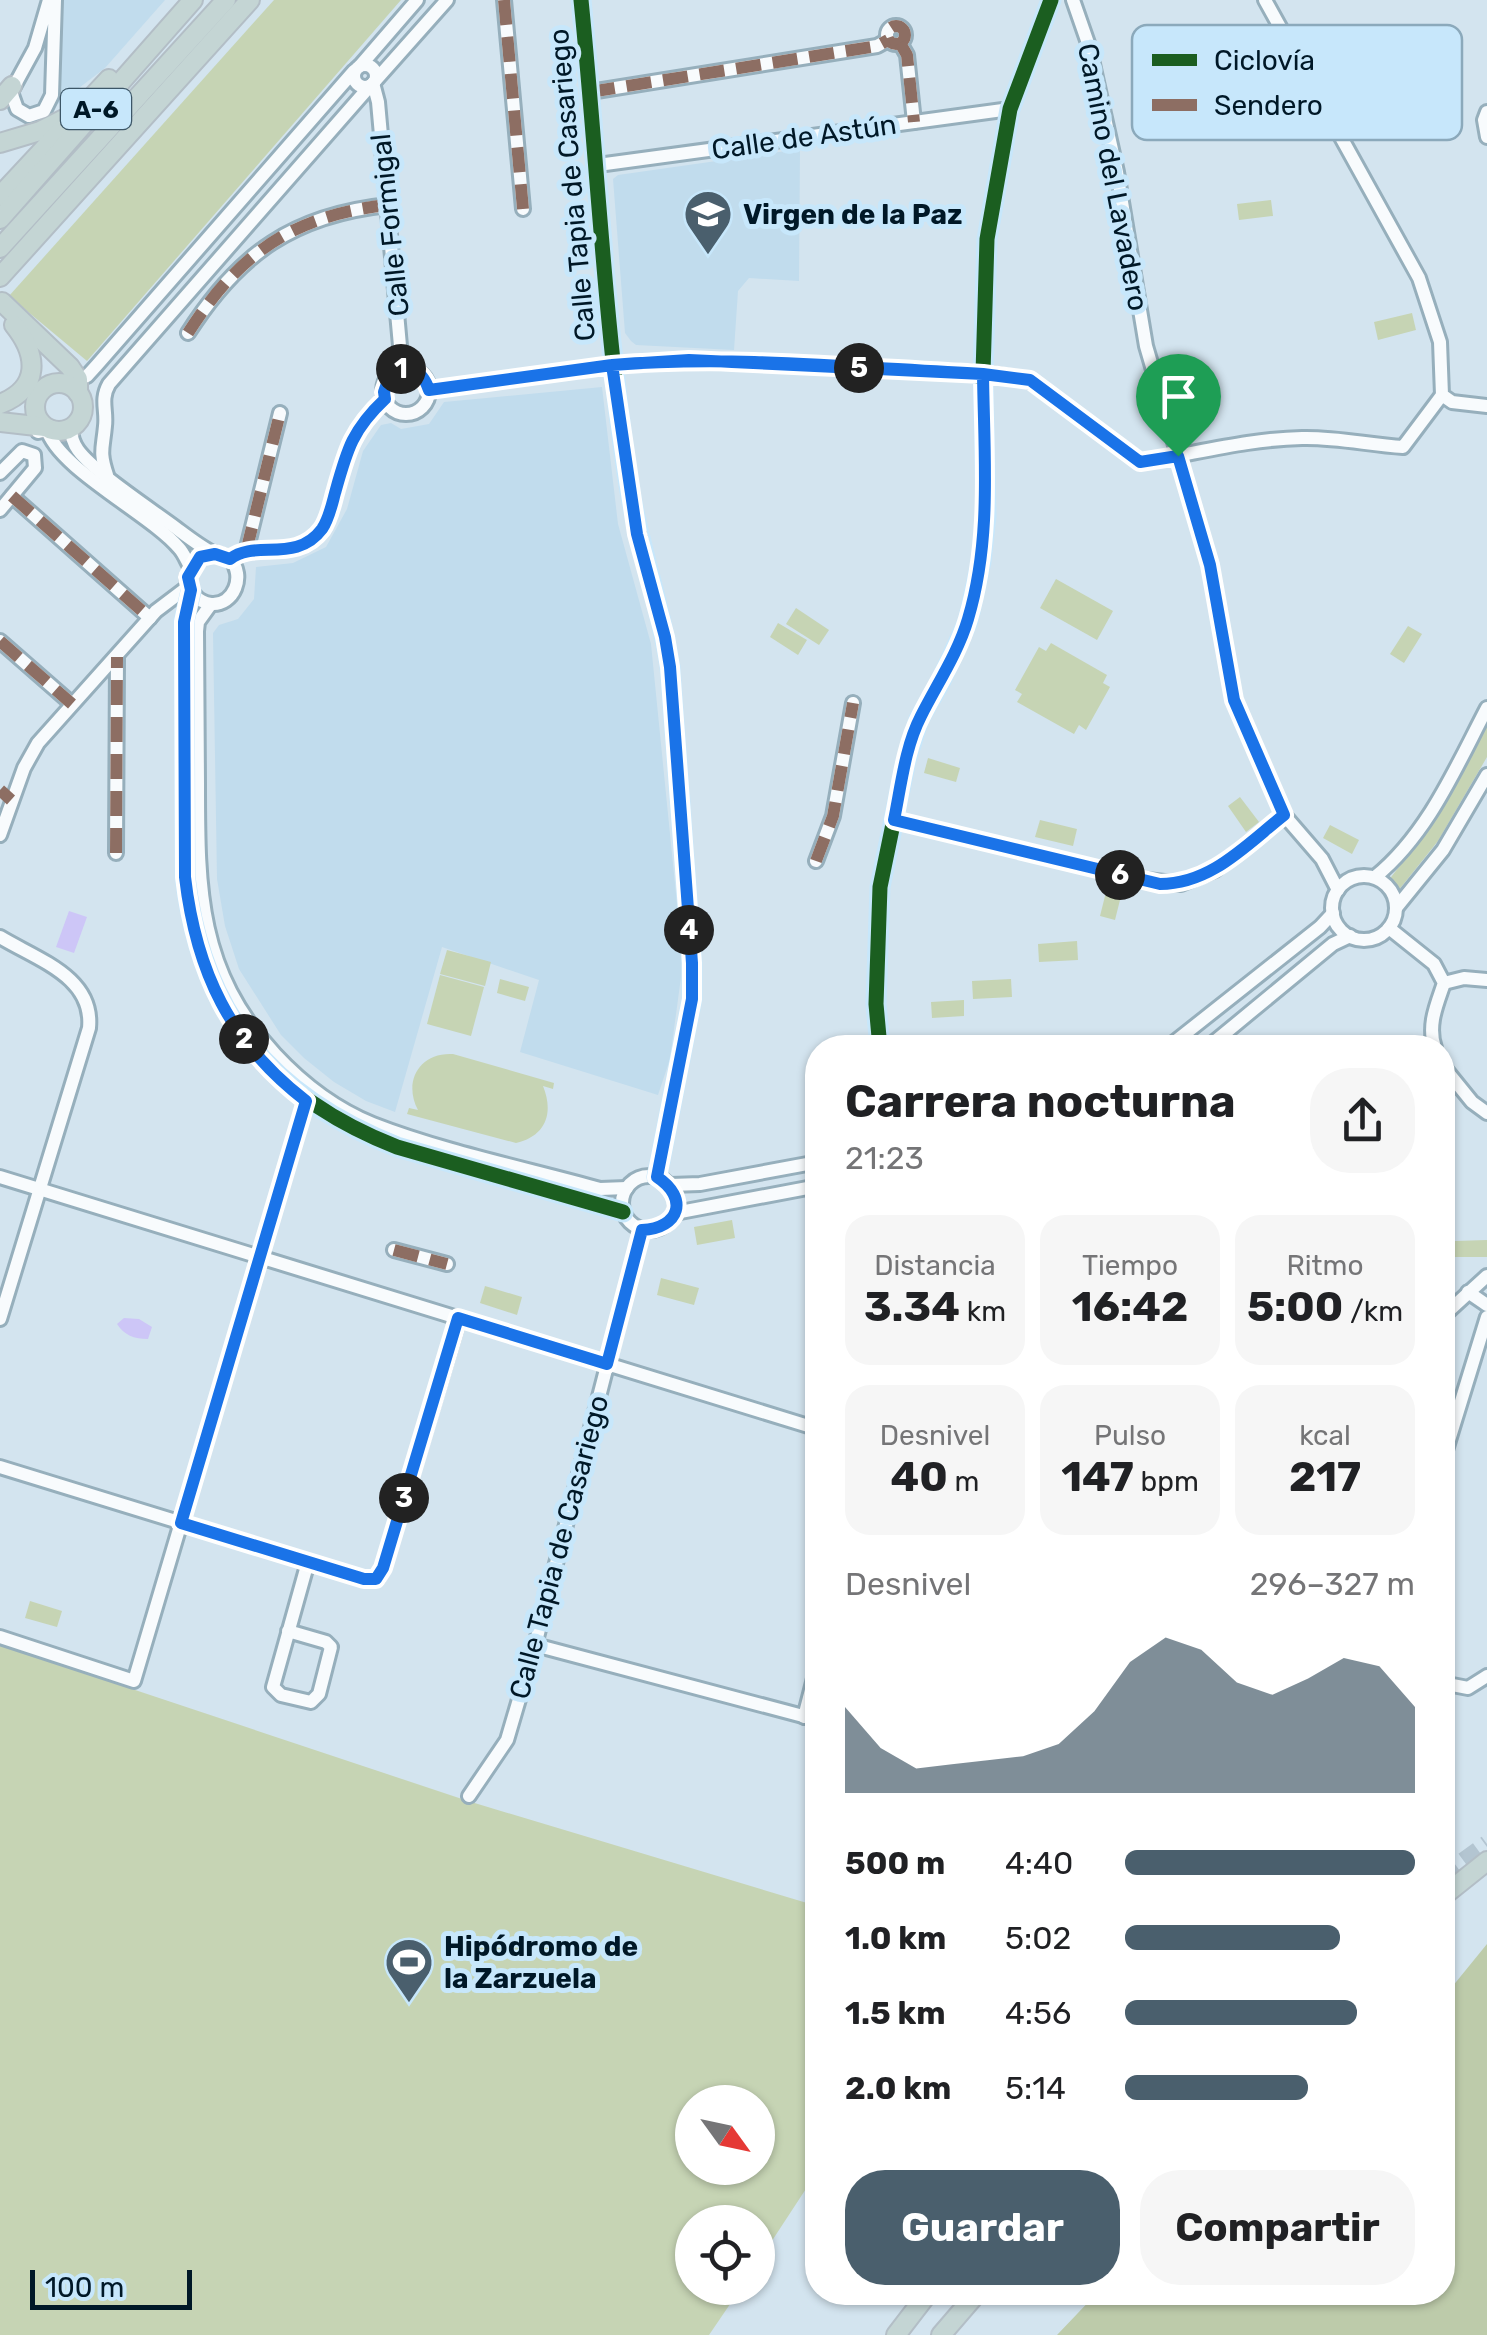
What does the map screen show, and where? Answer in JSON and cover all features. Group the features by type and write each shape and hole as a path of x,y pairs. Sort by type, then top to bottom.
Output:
{"highway":[{"path":"0,196 180,0"},
{"name":"A-6","path":"0,219 193,0"},
{"path":"0,245 212,0"},
{"path":"0,245 226,0"},
{"name":"A-6","path":"0,276 250,0"},
{"path":"0,142 40,132 74,114"},
{"path":"3,307 81,200 104,160"},
{"path":"3,307 49,358 54,376 51,384 40,392 34,408 44,432"},
{"path":"0,424 44,432 62,431 71,428 82,414 70,366 3,307"},
{"path":"0,407 23,389 32,364 27,343 3,307"},
{"path":"51,384 78,386"},
{"path":"0,407 34,408"},
{"path":"1455,1887 1487,1861"},
{"path":"896,2335 919,2305"},
{"path":"941,2335 968,2305"},
{"path":"952,2335 971,2305"}],"street":[{"path":"52,0 51,101 36,116 22,113 6,93 35,48 52,0"},
{"path":"78,386 417,0"},
{"path":"107,475 100,448 105,429 103,402 114,377 448,0"},
{"path":"504,0 523,208"},
{"name":"Calle Tapia de Casariego","path":"581,0 612,365 637,534 668,652 692,963 692,999 657,1177"},
{"path":"879,1035 876,1004 880,887 894,820 919,719 968,621 981,562 986,516 986,239 1010,109 1051,0"},
{"name":"Camino del Lavadero","path":"1073,0 1089,46 1117,172 1146,346 1210,565 1234,700 1284,815 1322,859 1338,890"},
{"path":"1265,0 1279,25"},
{"name":"Calle Tapia de Casariego","path":"590,92 894,42 907,55 914,122"},
{"path":"357,68 373,68 373,84"},
{"name":"Calle Formigal","path":"373,84 378,102 402,368"},
{"name":"Calle de Astún","path":"598,165 1010,109"},
{"path":"1487,112 1487,137"},
{"path":"429,390 612,365 689,360 983,374 1030,380 1140,462 1255,442 1306,438 1348,438 1403,447 1442,395 1438,332 1419,278 1343,140"},
{"path":"188,333 212,295 276,239 349,209 388,204"},
{"path":"230,559 239,552 288,550 306,543 322,529 354,434 385,399 390,375 402,368 417,370 426,378 426,403 412,414 393,410 385,399"},
{"path":"1442,395 1452,402 1487,406"},
{"path":"246,552 280,414"},
{"path":"71,428 76,448 107,475 181,532 230,559 237,572 238,584 223,602 199,600 190,588"},
{"path":"44,432 86,473 179,547 191,568 184,622 185,877 190,916 211,983 237,1031 272,1071 306,1101 338,1121 397,1147 624,1212"},
{"path":"0,473 22,450 34,455 35,468 0,510"},
{"path":"12,496 150,618"},
{"path":"191,568 200,557 215,554"},
{"path":"0,835 24,768 38,743 150,618 190,588"},
{"path":"211,604 198,622 197,632 198,878 213,951 248,1022 293,1073 345,1110 372,1123 600,1189 627,1188"},
{"path":"0,641 72,704"},
{"path":"116,853 117,657"},
{"path":"816,862 833,816 852,703"},
{"path":"1375,878 1418,833 1487,708"},
{"path":"1333,912 1338,926 1350,936 1370,939 1388,928 1396,908 1442,850 1487,775"},
{"path":"0,790 12,800"},
{"path":"894,820 1139,880 1181,884 1215,870 1284,815"},
{"name":"Camino del Lavadero","path":"1322,859 1352,878"},
{"path":"1183,1035 1320,927 1333,912 1338,890 1352,878 1375,878 1392,891 1396,908"},
{"path":"1388,928 1434,964 1444,983 1432,1016 1432,1035"},
{"path":"1223,1035 1333,944 1350,936"},
{"path":"0,937 72,980 84,991 91,1010 89,1028 0,1319"},
{"path":"1444,983 1464,978 1487,980"},
{"path":"1455,1081 1487,1113"},
{"path":"0,1637 134,1681 306,1101"},
{"path":"670,1186 805,1164"},
{"path":"643,1176 657,1177 670,1186 676,1197 670,1222 658,1229 642,1230 633,1225 624,1212 622,1200 627,1188 643,1176"},
{"path":"0,1177 805,1425"},
{"path":"675,1213 805,1188"},
{"name":"Calle Tapia de Casariego","path":"469,1796 506,1740 535,1646 642,1230"},
{"path":"394,1250 447,1264"},
{"path":"1455,1304 1485,1281"},
{"path":"1468,1292 1487,1305"},
{"path":"1455,1421 1487,1317"},
{"path":"0,1468 364,1579 376,1579 383,1568 458,1318"},
{"path":"288,1631 330,1646 319,1694 311,1702 280,1695 273,1687 288,1631 308,1562"},
{"path":"535,1646 805,1717"},
{"path":"1455,1686 1468,1688 1487,1676"}],"shaded area":[{"path":"62,0 165,0 105,68 58,104"},
{"name":"Virgen de la Paz","path":"800,149 799,281 749,278 738,291 734,350 636,345 631,341 625,333 613,179 618,175"},
{"path":"602,387 618,524 651,644 681,944 681,977 670,1059 658,1095 520,1052 539,980 442,947 395,1112 366,1101 304,1058 281,1035 239,969 225,926 217,879 213,633 219,625 238,619 254,599 256,567 293,563 326,547 347,509 363,451 381,425 391,423 401,429 429,424 444,402"},
{"path":"69,911 87,917 74,953 56,947"},
{"path":"124,1318 139,1319 152,1327 148,1339 123,1331 117,1324"}],"green space":[{"path":"274,0 401,0 87,361 9,296"},
{"path":"1271,200 1273,216 1239,220 1237,204"},
{"path":"1412,313 1416,330 1378,340 1374,322"},
{"path":"1056,579 1113,611 1097,640 1040,608"},
{"path":"796,608 829,630 819,645 786,624"},
{"path":"778,623 807,640 798,655 770,637"},
{"path":"1408,626 1422,634 1404,663 1390,654"},
{"path":"1051,643 1107,675 1103,683 1110,687 1086,730 1079,725 1074,734 1017,702 1022,694 1015,690 1039,647 1046,651"},
{"path":"1487,723 1487,757 1438,841 1398,891 1388,881 1426,832"},
{"path":"928,758 960,768 956,782 924,773"},
{"path":"1240,797 1259,822 1246,832 1228,806"},
{"path":"1040,820 1077,829 1073,846 1035,837"},
{"path":"1330,825 1359,840 1352,854 1323,838"},
{"path":"1108,884 1123,888 1115,920 1100,916"},
{"path":"1077,941 1078,960 1039,962 1038,944"},
{"path":"447,950 491,962 485,986 440,974"},
{"path":"440,975 484,987 471,1036 427,1024"},
{"path":"500,979 529,987 525,1001 497,993"},
{"path":"1011,979 1012,997 973,999 972,981"},
{"path":"964,1000 964,1016 932,1018 931,1002"},
{"path":"453,1054 554,1083 553,1089 543,1086 548,1105 541,1129 516,1143 407,1114 409,1108 418,1110 412,1089 423,1063"},
{"path":"732,1220 735,1238 697,1245 694,1227"},
{"path":"1487,1240 1487,1257 1455,1257 1455,1241"},
{"path":"661,1278 699,1288 694,1305 657,1295"},
{"path":"485,1286 522,1297 517,1315 480,1303"},
{"path":"30,1601 62,1611 57,1627 25,1618"},
{"name":"Hipódromo de la Zarzuela","path":"0,1645 468,1801 805,1902 805,2190 775,2236 775,2205 675,2205 675,2305 729,2305 709,2335 0,2335"},
{"path":"1487,1944 1487,2335 1057,2335 1086,2305 1455,2305 1455,1983"}],"tunnel":[{"path":"1455,1867 1487,1844"}],"marked path":[{"path":"504,0 523,209"},
{"path":"896,26 905,35 896,44 887,35 896,26"},
{"path":"590,92 877,46 888,40"},
{"path":"900,43 907,55 914,122"},
{"path":"188,333 228,281 272,243 324,218 388,205"},
{"path":"246,552 280,413"},
{"path":"12,496 150,618"},
{"path":"0,641 72,704"},
{"path":"116,853 117,657"},
{"path":"816,861 833,816 853,703"},
{"path":"0,790 11,800"},
{"path":"394,1250 447,1264"}],"cycle path":[{"path":"581,0 619,414 631,498 670,667 692,963 692,999 657,1177"},
{"path":"879,1035 876,1004 880,887 906,761 919,719 968,621 981,562 986,516 983,373 987,239 1010,109 1051,0"},
{"path":"191,591 184,621 185,877 193,926 207,970 249,1045 278,1076 352,1127 397,1147 623,1212"}],"place":[{"name":"Virgen de la Paz","path":"708,256"},
{"name":"Hipódromo de la Zarzuela","path":"409,2004"}],"route":[{"path":"1178,456 1140,462 1030,380 983,374 689,360 612,365 429,390 426,378 417,370 402,368 390,375 385,399 364,418 354,434 322,529 306,543 288,550 239,552 230,559 220,554 200,557 188,577 191,590 184,622 185,877 190,916 216,996 237,1031 284,1084 306,1101 181,1523 364,1579 376,1579 383,1568 458,1318 607,1364 642,1230 658,1229 670,1222 675,1213 676,1197 670,1186 657,1177 692,999 692,963 670,667 637,534 612,365 641,363 689,360 836,367 983,374 986,516 981,562 968,621 919,719 894,820 1160,884 1181,884 1215,870 1284,815 1234,700 1210,565 1178,456"}]}
